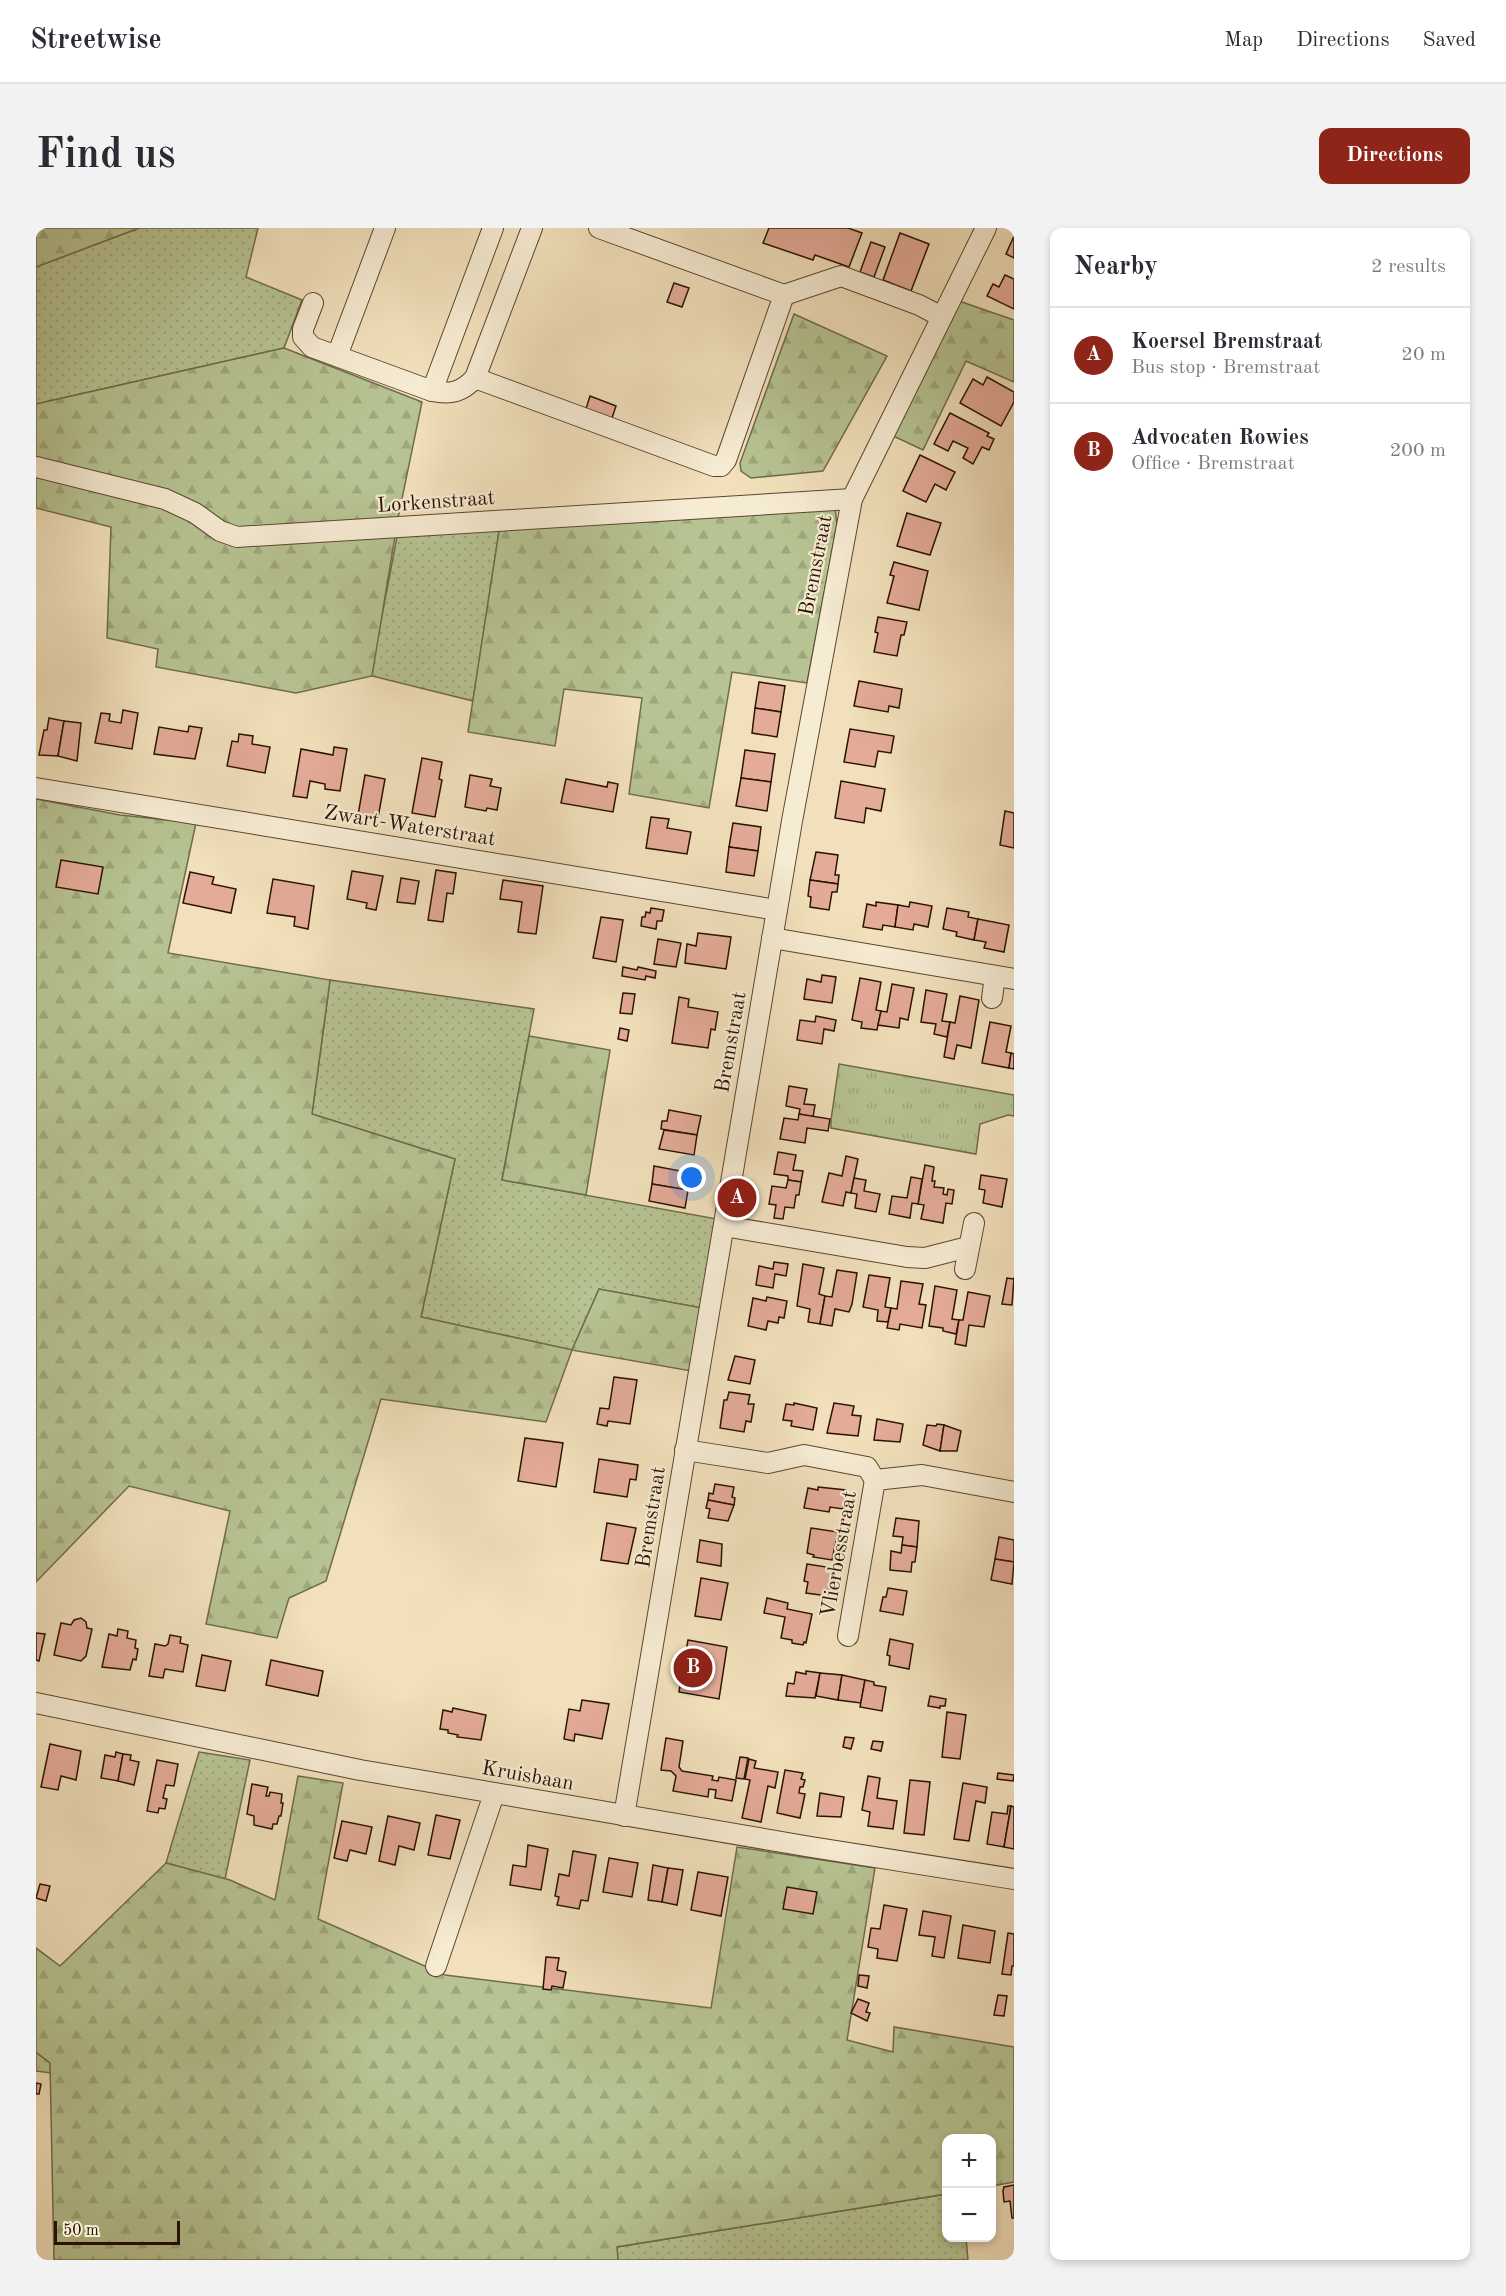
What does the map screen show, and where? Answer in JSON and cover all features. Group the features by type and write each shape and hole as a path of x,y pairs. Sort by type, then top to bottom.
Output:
{"street":[{"path":"337,356 385,228"},
{"path":"432,392 493,228"},
{"path":"314,303 303,329 303,337 312,347 432,392 445,394 456,392 467,386 474,378 532,228"},
{"path":"598,228 784,296 841,276 919,305 942,317"},
{"name":"Bremstraat","path":"624,1816 772,938 852,499 986,228"},
{"path":"474,378 714,466 721,466 726,460 784,296"},
{"name":"Lorkenstraat","path":"36,467 165,499 195,513 220,531 237,537 852,499"},
{"name":"Zwart-Waterstraat","path":"36,788 777,910"},
{"path":"772,938 1005,977 992,998"},
{"path":"965,1269 974,1223"},
{"path":"724,1226 907,1257 925,1258 968,1247"},
{"name":"Vlierbesstraat","path":"685,1450 768,1463 804,1455 867,1467 875,1480 848,1636"},
{"name":"Vlierbesstraat","path":"875,1480 922,1475 1014,1492"},
{"name":"Kruisbaan","path":"36,1703 360,1770 1014,1880"},
{"path":"436,1966 494,1794"}],"green space":[{"path":"36,228 139,228 36,267"},
{"path":"139,228 258,228 246,277 302,300 284,348 36,404 36,267"},
{"path":"959,301 1014,320 1014,382 966,361 923,450 891,435"},
{"path":"794,314 887,356 823,471 751,478 741,471 740,463"},
{"path":"284,348 422,402 398,518 372,676 296,693 156,667 158,649 107,638 111,527 36,508 36,404"},
{"path":"835,507 837,525 807,683 732,672 709,808 629,794 642,698 564,689 555,746 468,732 500,525"},
{"path":"500,525 473,701 372,676 397,537"},
{"path":"36,799 120,815 196,823 168,953 330,980 312,1114 455,1159 421,1317 572,1350 546,1422 381,1399 326,1581 289,1598 277,1638 206,1624 230,1511 129,1486 36,1582"},
{"path":"330,980 534,1009 502,1180 717,1219 702,1308 599,1289 572,1350 421,1317 455,1159 312,1114"},
{"path":"529,1036 610,1050 586,1195 502,1180"},
{"path":"839,1064 1014,1095 1014,1116 1008,1115 980,1124 976,1154 831,1128"},
{"path":"599,1289 702,1308 691,1371 572,1350"},
{"path":"199,1752 250,1760 225,1879 166,1863"},
{"path":"298,1776 343,1783 318,1919 445,1975 711,2008 737,1847 875,1868 847,2040 893,2052 894,2027 1014,2047 1014,2182 996,2185 996,2134 942,2134 942,2195 617,2247 618,2260 54,2260 50,2063 36,2052 36,1948 60,1966 166,1863 230,1880 275,1900"},
{"path":"36,2052 50,2063 51,2073 36,2071"},
{"path":"942,2195 942,2242 966,2242 968,2260 618,2260 617,2247"}],"building":[{"path":"769,228 848,228 862,233 849,267 815,255 813,260 763,243"},
{"path":"900,233 929,244 911,291 883,280"},
{"path":"1014,236 1014,258 1006,254"},
{"path":"871,242 885,247 874,277 860,272"},
{"path":"1005,275 1014,279 1014,309 987,296 993,284 999,287"},
{"path":"674,283 689,288 682,307 667,302"},
{"path":"987,377 1014,392 1014,402 1001,426 960,403 973,379 983,385"},
{"path":"590,396 616,406 611,421 585,412"},
{"path":"950,413 989,433 987,436 994,439 989,450 982,447 973,464 963,458 968,448 953,441 948,451 934,444"},
{"path":"920,455 955,472 946,490 935,484 926,502 903,491"},
{"path":"907,513 941,523 930,555 897,546"},
{"path":"894,562 928,571 919,610 887,603 894,576 890,575"},
{"path":"878,617 907,622 904,635 901,635 897,656 874,652 878,633 875,632"},
{"path":"859,681 902,689 899,708 889,706 888,712 854,706"},
{"path":"759,682 785,686 781,712 755,708"},
{"path":"755,708 781,712 777,737 752,733"},
{"path":"123,710 138,713 132,749 95,743 101,713 110,714 109,721 121,723"},
{"path":"49,718 64,721 58,756 39,755"},
{"path":"64,721 81,723 77,761 58,756"},
{"path":"189,726 202,728 195,759 154,754 159,727 188,732"},
{"path":"850,729 894,736 891,753 878,751 875,767 844,762"},
{"path":"239,734 253,736 252,744 270,747 265,773 227,766 232,741 238,742"},
{"path":"334,747 347,749 340,791 325,789 325,784 310,781 307,798 293,796 301,749 333,755"},
{"path":"745,750 775,754 771,782 741,778"},
{"path":"422,758 442,762 439,779 442,780 435,817 412,813"},
{"path":"365,775 385,779 378,818 358,815"},
{"path":"470,775 492,779 490,786 501,788 497,810 487,808 486,811 465,807"},
{"path":"741,778 771,782 767,811 736,806"},
{"path":"566,779 607,787 608,782 618,784 613,812 561,803"},
{"path":"841,781 885,789 881,811 866,808 864,823 835,818"},
{"path":"1005,811 1014,813 1014,848 1000,845"},
{"path":"651,817 669,819 667,828 691,832 687,854 646,848"},
{"path":"733,823 761,827 758,851 729,847"},
{"path":"729,847 758,851 754,876 726,872"},
{"path":"816,852 838,855 835,875 839,875 838,884 810,880"},
{"path":"61,860 103,867 98,894 56,887"},
{"path":"436,870 456,873 453,894 447,893 443,922 428,920"},
{"path":"352,871 383,876 376,910 366,908 367,903 347,899"},
{"path":"190,872 214,877 212,884 236,889 231,913 183,903"},
{"path":"401,878 419,881 415,904 397,902"},
{"path":"273,879 314,886 308,929 294,926 295,917 267,913"},
{"path":"503,880 543,886 536,934 518,932 522,902 500,899"},
{"path":"810,880 838,884 837,892 832,892 829,910 810,907 811,897 808,896"},
{"path":"876,902 898,905 895,927 883,925 882,930 863,927 867,904 876,906"},
{"path":"910,902 932,906 928,927 914,924 913,930 895,927 898,905 909,907"},
{"path":"651,908 664,910 662,921 657,921 656,929 641,926 642,917 645,917 646,912 650,913"},
{"path":"947,908 969,912 968,917 978,919 974,940 956,936 957,932 943,929"},
{"path":"601,917 623,920 616,962 593,958"},
{"path":"978,919 1009,925 1004,952 984,948 986,942 974,940"},
{"path":"698,933 731,937 726,969 685,963 687,944 696,946"},
{"path":"658,939 681,943 676,967 654,964"},
{"path":"623,967 637,970 638,967 656,971 655,978 646,976 645,980 622,976"},
{"path":"822,975 836,977 832,1003 804,999 807,979 821,982"},
{"path":"860,978 881,982 876,1010 881,1011 877,1030 861,1028 862,1022 852,1020"},
{"path":"892,984 914,988 908,1020 900,1018 899,1028 878,1025 881,1011 887,1012"},
{"path":"926,990 947,994 942,1021 950,1022 947,1037 934,1034 936,1024 921,1022"},
{"path":"623,993 635,994 632,1014 620,1013"},
{"path":"960,996 979,1000 971,1048 957,1045 954,1059 944,1057 950,1022 955,1023"},
{"path":"679,997 689,999 688,1007 718,1012 715,1030 711,1029 708,1048 672,1043"},
{"path":"816,1016 836,1020 834,1031 824,1029 822,1044 797,1040 800,1020 815,1022"},
{"path":"990,1022 1011,1026 1006,1052 1011,1053 1009,1068 982,1063"},
{"path":"620,1028 629,1030 627,1041 618,1039"},
{"path":"1011,1053 1014,1054 1014,1069 1009,1068"},
{"path":"789,1086 807,1089 804,1104 815,1105 813,1117 799,1114 800,1109 786,1106"},
{"path":"669,1110 701,1116 697,1135 661,1129 662,1121 667,1121"},
{"path":"799,1114 830,1119 828,1131 807,1128 805,1143 780,1139 784,1118 798,1120"},
{"path":"664,1130 697,1135 694,1155 659,1149"},
{"path":"778,1152 796,1155 793,1170 803,1171 801,1182 788,1180 788,1176 774,1174"},
{"path":"846,1156 858,1159 851,1193 846,1192 843,1206 822,1202 829,1173 842,1176"},
{"path":"925,1165 934,1167 932,1181 935,1181 934,1187 944,1188 943,1194 947,1195 948,1189 954,1190 952,1204 946,1203 943,1223 921,1219 924,1205 918,1204"},
{"path":"654,1166 691,1173 688,1190 652,1184"},
{"path":"981,1175 1007,1179 1002,1207 983,1203 985,1190 979,1189"},
{"path":"911,1177 922,1179 918,1204 912,1203 910,1218 889,1214 892,1196 907,1198"},
{"path":"854,1178 866,1180 864,1191 880,1194 876,1212 855,1208 857,1194 851,1193"},
{"path":"788,1180 801,1182 799,1195 796,1195 794,1208 785,1207 783,1219 774,1218 776,1205 769,1204 772,1186 786,1188"},
{"path":"652,1184 688,1190 685,1208 649,1201"},
{"path":"774,1262 788,1264 786,1276 775,1274 773,1288 756,1285 759,1266 773,1269"},
{"path":"803,1264 824,1268 819,1294 825,1296 820,1324 808,1322 810,1309 797,1306"},
{"path":"837,1270 857,1273 852,1304 849,1312 835,1309 832,1326 820,1324 825,1296 832,1297"},
{"path":"869,1275 890,1278 885,1307 891,1308 888,1322 877,1321 878,1310 863,1307"},
{"path":"1007,1278 1014,1278 1012,1305 1002,1304"},
{"path":"901,1281 923,1284 919,1304 926,1305 922,1328 900,1324 899,1330 887,1328 891,1308 897,1309"},
{"path":"935,1286 957,1290 952,1319 959,1320 956,1334 943,1331 943,1328 929,1326"},
{"path":"968,1292 990,1296 984,1327 969,1325 966,1346 955,1344 959,1320 963,1320"},
{"path":"767,1297 787,1301 784,1318 779,1317 778,1323 768,1321 766,1330 748,1326 753,1298 766,1301"},
{"path":"735,1356 755,1360 750,1384 728,1380"},
{"path":"614,1377 637,1380 630,1424 608,1421 607,1426 597,1424 600,1408 609,1409"},
{"path":"729,1392 750,1395 748,1404 754,1404 751,1422 746,1421 744,1432 720,1428 724,1400 727,1400"},
{"path":"794,1403 817,1408 813,1430 791,1426 792,1421 783,1420 786,1404 794,1405"},
{"path":"834,1403 854,1406 852,1415 861,1416 858,1436 827,1433"},
{"path":"877,1419 903,1424 900,1442 874,1440"},
{"path":"937,1424 944,1425 940,1451 923,1445 927,1425 936,1426"},
{"path":"944,1425 961,1431 957,1451 940,1451"},
{"path":"525,1438 563,1443 556,1487 518,1481"},
{"path":"599,1459 638,1465 636,1480 630,1479 627,1497 594,1492"},
{"path":"715,1484 734,1487 732,1497 735,1498 734,1505 708,1500 709,1493 713,1494"},
{"path":"818,1487 846,1490 843,1509 830,1507 829,1512 804,1508 808,1488 818,1490"},
{"path":"708,1500 734,1505 728,1521 708,1518 710,1509 706,1508"},
{"path":"896,1518 919,1521 917,1547 902,1545 903,1537 893,1536"},
{"path":"607,1523 636,1528 628,1564 601,1560"},
{"path":"811,1528 838,1532 832,1560 813,1557 814,1555 807,1553"},
{"path":"999,1537 1014,1540 1014,1562 995,1559"},
{"path":"700,1540 722,1544 721,1566 697,1562"},
{"path":"902,1545 917,1547 911,1572 890,1570 891,1551 901,1553"},
{"path":"995,1559 1014,1562 1012,1584 991,1580"},
{"path":"807,1564 833,1568 828,1596 806,1593 808,1582 804,1581"},
{"path":"701,1578 728,1583 721,1620 695,1616"},
{"path":"888,1588 907,1591 903,1615 880,1611"},
{"path":"767,1598 788,1603 787,1609 812,1614 806,1643 804,1642 803,1645 792,1643 792,1640 781,1638 785,1617 764,1613"},
{"path":"81,1618 86,1622 87,1628 92,1629 86,1656 81,1661 54,1655 61,1623 71,1625 74,1620"},
{"path":"118,1629 128,1631 127,1638 136,1640 135,1648 138,1649 136,1660 133,1659 130,1670 102,1667 109,1634 117,1636"},
{"path":"36,1633 45,1634 39,1661 36,1660"},
{"path":"170,1635 181,1637 180,1643 188,1645 183,1672 165,1669 163,1678 149,1676 155,1644 165,1646 168,1644"},
{"path":"890,1639 913,1644 909,1669 889,1665 890,1656 887,1655"},
{"path":"688,1640 727,1647 719,1699 679,1692"},
{"path":"202,1655 231,1661 225,1691 196,1686"},
{"path":"271,1660 323,1671 318,1696 266,1685"},
{"path":"806,1671 820,1673 815,1698 786,1696 788,1683 794,1684 796,1672 806,1674"},
{"path":"820,1673 842,1675 838,1700 816,1696"},
{"path":"842,1675 865,1680 861,1703 838,1700"},
{"path":"865,1680 874,1682 874,1685 886,1687 882,1711 860,1707"},
{"path":"930,1696 946,1699 945,1706 940,1706 940,1708 928,1706"},
{"path":"582,1700 609,1704 602,1739 575,1734 574,1741 564,1739 569,1709 580,1711"},
{"path":"453,1708 486,1715 481,1740 457,1737 458,1735 448,1733 448,1730 440,1729 443,1710 452,1712"},
{"path":"947,1712 966,1715 960,1759 942,1757"},
{"path":"845,1737 854,1738 851,1749 843,1747"},
{"path":"666,1738 683,1741 679,1767 682,1771 713,1776 712,1780 718,1781 719,1777 736,1780 732,1801 715,1798 716,1790 709,1789 708,1797 673,1791 676,1776 671,1771 661,1770"},
{"path":"873,1741 883,1742 881,1751 871,1749"},
{"path":"50,1744 81,1751 76,1780 61,1776 58,1790 41,1787"},
{"path":"116,1752 123,1754 118,1781 101,1778 105,1755 115,1757"},
{"path":"123,1754 131,1755 130,1760 139,1762 134,1785 118,1781"},
{"path":"740,1757 748,1758 744,1779 736,1778"},
{"path":"749,1759 756,1761 754,1768 778,1772 775,1788 768,1786 761,1822 742,1818 750,1780 745,1779"},
{"path":"157,1760 178,1764 174,1786 166,1785 163,1798 167,1799 165,1809 159,1808 158,1813 147,1811"},
{"path":"785,1770 803,1773 801,1779 805,1780 799,1793 805,1794 800,1818 777,1813"},
{"path":"998,1773 1014,1775 1013,1781 997,1779"},
{"path":"868,1776 880,1778 877,1798 897,1801 893,1829 868,1826 870,1812 862,1810"},
{"path":"910,1780 930,1782 924,1835 904,1833"},
{"path":"963,1783 987,1787 985,1803 976,1801 969,1841 954,1839"},
{"path":"252,1784 268,1787 266,1796 269,1796 270,1792 282,1794 281,1816 277,1824 273,1824 272,1829 254,1825 254,1816 247,1814"},
{"path":"820,1793 844,1797 841,1817 817,1816"},
{"path":"1008,1806 1011,1806 1004,1847 987,1844 992,1812 1007,1814"},
{"path":"1011,1806 1014,1807 1014,1849 1004,1847"},
{"path":"436,1815 460,1820 450,1859 428,1855"},
{"path":"388,1816 420,1823 414,1850 399,1846 395,1865 379,1861"},
{"path":"342,1821 372,1827 366,1854 350,1850 347,1861 334,1858"},
{"path":"528,1845 548,1849 541,1890 510,1885 513,1865 526,1867"},
{"path":"573,1851 596,1855 588,1901 581,1900 579,1909 557,1905 559,1897 555,1896 559,1874 569,1876"},
{"path":"609,1858 638,1863 632,1897 603,1892"},
{"path":"653,1865 668,1868 662,1902 648,1900"},
{"path":"668,1868 683,1870 677,1905 662,1902"},
{"path":"698,1872 728,1877 721,1916 691,1910"},
{"path":"40,1884 50,1886 46,1901 36,1898"},
{"path":"787,1887 817,1892 813,1914 783,1909"},
{"path":"884,1905 907,1909 897,1961 877,1958 878,1949 868,1947 871,1928 880,1929"},
{"path":"923,1911 951,1916 944,1958 932,1956 935,1937 919,1935"},
{"path":"963,1925 995,1931 990,1963 958,1958"},
{"path":"1008,1933 1014,1934 1014,1966 1012,1966 1011,1975 1002,1974"},
{"path":"546,1957 559,1958 557,1970 566,1972 563,1988 552,1986 551,1990 543,1989"},
{"path":"859,1975 869,1976 867,1988 858,1986"},
{"path":"998,1995 1007,1996 1004,2016 994,2015"},
{"path":"858,1999 869,2003 866,2012 870,2013 867,2021 851,2013"},
{"path":"36,2083 41,2084 39,2094 36,2094"},
{"path":"1014,2185 1014,2218 1012,2218 1010,2201 1004,2202 1003,2191 1004,2187"}],"place":[{"name":"Koersel Bremstraat","path":"737,1198"},
{"name":"Advocaten Rowies","path":"693,1668"}]}
